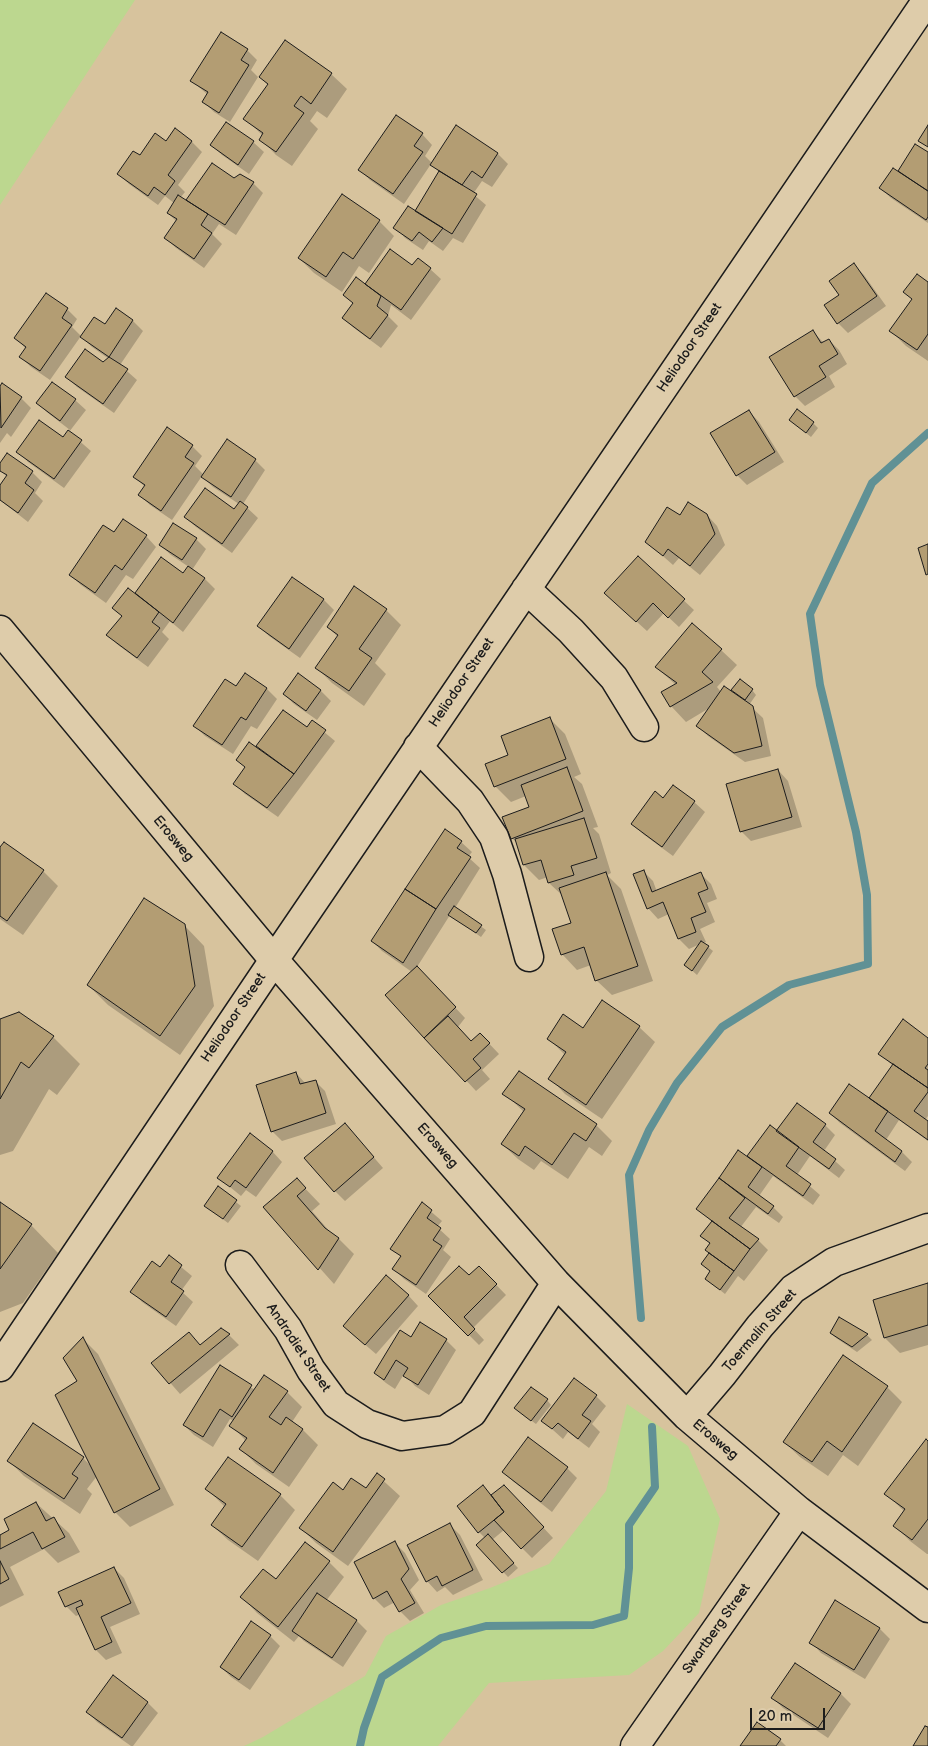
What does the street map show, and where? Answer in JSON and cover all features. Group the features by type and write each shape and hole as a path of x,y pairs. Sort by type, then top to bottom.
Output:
{"street":[{"name":"Heliodoor Street","path":"0,1367 418,747 927,0"},
{"path":"526,589 571,631 614,678 644,727"},
{"name":"Erosweg","path":"0,630 274,960 556,1283 687,1416 799,1511 928,1608"},
{"path":"418,747 470,800 494,837 507,874 529,958"},
{"name":"Toermalin Street","path":"687,1416 760,1326 793,1289 834,1262 928,1228"},
{"name":"Andradiet Street","path":"240,1265 288,1329 311,1370 336,1404 368,1424 402,1436 445,1430 472,1413 556,1283"},
{"name":"Swartberg Street","path":"634,1746 799,1511"}],"green space":[{"path":"0,0 135,0 0,205"},
{"path":"627,1404 688,1446 720,1519 699,1613 663,1651 629,1675 489,1683 438,1746 244,1746 263,1737 365,1676 386,1636 441,1605 549,1564 606,1491"}],"building":[{"path":"221,32 248,49 241,60 249,65 219,113 202,102 208,92 190,81"},
{"path":"285,40 332,73 311,104 301,96 294,106 304,113 276,152 259,140 263,133 243,119 268,84 259,77"},
{"path":"396,115 423,133 414,146 423,152 393,194 358,170"},
{"path":"226,122 254,141 238,165 210,145"},
{"path":"456,125 498,153 482,178 472,171 462,185 430,165"},
{"path":"928,125 928,147 918,141"},
{"path":"175,128 192,141 168,175 175,181 165,195 154,187 148,196 117,174 133,151 140,155 155,133 166,141"},
{"path":"915,144 928,152 928,191 898,171"},
{"path":"212,163 234,178 240,174 254,182 225,225 186,200"},
{"path":"893,168 928,191 928,217 926,220 879,188"},
{"path":"439,171 477,194 452,234 415,211"},
{"path":"342,194 380,220 353,259 343,252 326,277 298,258"},
{"path":"178,195 208,214 201,225 212,233 194,259 164,238 177,219 167,213"},
{"path":"408,206 443,228 432,242 419,232 412,241 393,228"},
{"path":"390,249 412,265 418,258 431,268 401,310 365,284"},
{"path":"854,263 877,296 837,324 824,305 839,295 829,281"},
{"path":"917,274 928,282 928,334 917,350 889,331 912,299 903,292"},
{"path":"356,277 381,296 377,306 388,315 370,339 342,318 353,303 343,295"},
{"path":"46,293 68,308 62,318 72,325 40,371 19,357 26,347 14,338"},
{"path":"116,308 133,320 109,357 80,337 94,317 105,324"},
{"path":"813,330 821,343 829,339 838,354 819,366 826,377 794,397 769,357"},
{"path":"85,349 103,362 109,357 128,369 103,404 65,377"},
{"path":"52,382 76,399 60,421 36,403"},
{"path":"2,383 22,397 1,428 0,386"},
{"path":"797,409 814,422 806,433 789,420"},
{"path":"749,410 775,452 736,476 710,433"},
{"path":"39,420 63,437 68,430 82,440 54,479 16,452"},
{"path":"167,427 193,445 185,457 194,463 161,511 138,495 145,485 133,477"},
{"path":"227,439 256,459 231,497 201,477"},
{"path":"7,453 33,471 25,483 34,490 18,513 0,500 0,485 7,475 0,471 0,463"},
{"path":"205,488 234,509 240,501 248,507 222,544 184,517"},
{"path":"688,502 707,514 715,534 690,566 668,549 663,556 645,542 667,507 680,515"},
{"path":"123,519 147,535 122,570 115,565 95,593 69,575 103,525 114,532"},
{"path":"173,523 197,538 182,560 159,545"},
{"path":"928,544 928,574 926,575 918,548"},
{"path":"638,556 685,599 668,618 653,603 636,622 604,593"},
{"path":"161,557 183,573 188,566 205,578 173,623 135,593"},
{"path":"292,577 324,599 289,649 257,626"},
{"path":"354,586 387,609 359,649 372,658 349,691 315,668 338,635 327,627"},
{"path":"128,588 159,612 152,622 160,628 137,658 106,635 122,616 112,608"},
{"path":"692,623 722,649 702,672 713,682 670,707 661,692 677,683 655,667"},
{"path":"245,673 267,688 246,720 241,717 222,745 193,726 225,679 236,686"},
{"path":"298,673 321,690 306,711 283,694"},
{"path":"740,679 753,689 745,700 731,690"},
{"path":"724,686 753,706 762,746 734,753 696,726"},
{"path":"283,710 307,727 312,720 326,730 294,774 256,746"},
{"path":"550,717 566,759 494,787 485,764 508,755 501,736"},
{"path":"249,742 294,774 267,808 233,784 245,767 236,760"},
{"path":"567,767 583,811 511,839 502,817 529,807 521,785"},
{"path":"778,769 792,817 740,832 726,784"},
{"path":"673,785 695,801 662,847 631,824 655,791 663,798"},
{"path":"584,818 597,858 571,866 574,875 548,883 541,860 523,865 515,839"},
{"path":"445,829 462,841 457,848 471,857 436,909 405,889"},
{"path":"4,842 44,870 7,921 0,916 0,847"},
{"path":"644,870 652,892 701,872 708,889 698,893 706,912 691,918 696,932 678,939 663,902 647,909 633,874"},
{"path":"606,872 638,966 595,981 584,947 561,955 552,929 571,923 559,888"},
{"path":"405,889 436,909 403,963 371,941"},
{"path":"144,898 185,924 195,986 160,1036 87,985"},
{"path":"454,906 482,925 476,933 448,915"},
{"path":"701,941 709,946 692,971 684,965"},
{"path":"417,966 456,1007 424,1038 385,995"},
{"path":"602,1000 640,1026 586,1105 548,1079 566,1052 547,1039 563,1014 583,1028"},
{"path":"19,1012 54,1036 29,1068 21,1062 0,1099 0,1019"},
{"path":"448,1016 471,1041 480,1033 490,1043 473,1059 481,1068 465,1082 424,1038"},
{"path":"903,1019 928,1038 928,1064 925,1068 928,1070 928,1088 878,1054"},
{"path":"893,1064 928,1088 928,1092 914,1111 928,1121 928,1140 869,1098"},
{"path":"519,1071 597,1124 586,1141 574,1133 552,1165 525,1146 519,1156 501,1144 525,1109 502,1094"},
{"path":"296,1072 300,1084 316,1080 326,1113 271,1132 256,1085"},
{"path":"849,1084 888,1111 875,1131 902,1151 895,1162 829,1113"},
{"path":"797,1103 826,1124 813,1142 836,1159 829,1169 776,1131"},
{"path":"345,1123 374,1157 334,1192 304,1158"},
{"path":"770,1125 799,1147 786,1166 811,1184 803,1196 747,1156"},
{"path":"250,1133 273,1151 246,1188 235,1180 230,1187 217,1178"},
{"path":"738,1150 762,1167 748,1187 774,1206 768,1214 719,1178"},
{"path":"297,1178 306,1188 297,1196 325,1228 339,1238 318,1270 263,1207"},
{"path":"719,1178 745,1198 729,1218 759,1239 750,1249 696,1209"},
{"path":"218,1186 237,1200 223,1219 204,1206"},
{"path":"0,1202 32,1224 0,1269"},
{"path":"422,1202 432,1210 427,1218 441,1228 433,1240 442,1246 416,1285 392,1269 401,1256 390,1249"},
{"path":"712,1221 750,1249 734,1271 705,1250 710,1243 700,1236"},
{"path":"709,1253 734,1271 720,1290 705,1279 710,1271 701,1264"},
{"path":"169,1255 182,1265 171,1282 184,1291 166,1317 130,1292 152,1261 160,1267"},
{"path":"459,1266 469,1275 479,1266 497,1284 464,1317 475,1329 468,1336 428,1296"},
{"path":"386,1275 409,1295 365,1345 343,1326"},
{"path":"928,1283 928,1325 884,1338 873,1300"},
{"path":"839,1317 868,1334 852,1347 830,1333"},
{"path":"420,1322 447,1339 418,1385 403,1376 408,1368 396,1360 384,1380 374,1373 400,1330 411,1337"},
{"path":"221,1328 230,1334 169,1384 151,1363 189,1332 200,1345"},
{"path":"83,1337 160,1489 114,1513 55,1395 77,1381 63,1358"},
{"path":"843,1355 888,1386 842,1452 827,1441 812,1462 783,1442"},
{"path":"220,1365 252,1385 232,1417 220,1409 203,1437 183,1425"},
{"path":"264,1375 288,1391 269,1417 281,1425 286,1417 303,1429 273,1473 239,1449 247,1438 229,1426"},
{"path":"574,1378 597,1395 582,1415 591,1421 578,1439 558,1423 552,1429 541,1421"},
{"path":"531,1387 548,1399 531,1421 514,1408"},
{"path":"33,1423 84,1457 72,1474 78,1478 64,1499 7,1461"},
{"path":"528,1437 568,1467 541,1502 502,1472"},
{"path":"926,1439 928,1441 928,1519 912,1540 893,1526 905,1509 884,1494"},
{"path":"228,1457 281,1494 242,1547 211,1525 226,1504 205,1489"},
{"path":"377,1473 385,1479 333,1552 299,1528 333,1482 343,1490 351,1478 366,1488"},
{"path":"483,1485 504,1512 478,1533 457,1506"},
{"path":"504,1485 544,1527 521,1549 494,1520 504,1512 491,1495"},
{"path":"36,1502 46,1521 54,1517 65,1537 42,1549 33,1532 0,1549 0,1535 9,1530 4,1519"},
{"path":"450,1523 473,1570 442,1586 437,1576 426,1582 407,1545"},
{"path":"488,1534 514,1563 502,1573 476,1545"},
{"path":"395,1541 409,1569 401,1579 415,1603 399,1612 387,1591 373,1599 354,1562"},
{"path":"305,1542 330,1561 278,1627 240,1597 263,1569 276,1579"},
{"path":"0,1561 9,1579 0,1584"},
{"path":"114,1567 131,1603 101,1617 112,1642 95,1650 76,1608 83,1605 81,1600 65,1607 58,1592"},
{"path":"317,1593 357,1620 332,1658 292,1631"},
{"path":"835,1600 880,1628 854,1670 809,1643"},
{"path":"251,1621 271,1635 239,1680 220,1667"},
{"path":"795,1663 841,1693 818,1728 771,1698"},
{"path":"113,1675 148,1702 122,1738 86,1712"},
{"path":"757,1722 781,1739 776,1746 740,1746"},
{"path":"925,1726 928,1727 928,1746 913,1746"}],"waterway":[{"path":"641,1318 629,1175 649,1130 677,1083 722,1027 789,985 868,964 867,895 856,832 820,685 810,614 872,483 928,433"},
{"path":"360,1746 364,1728 382,1677 441,1638 486,1626 593,1625 624,1616 629,1568 629,1525 655,1487 652,1427"}]}
